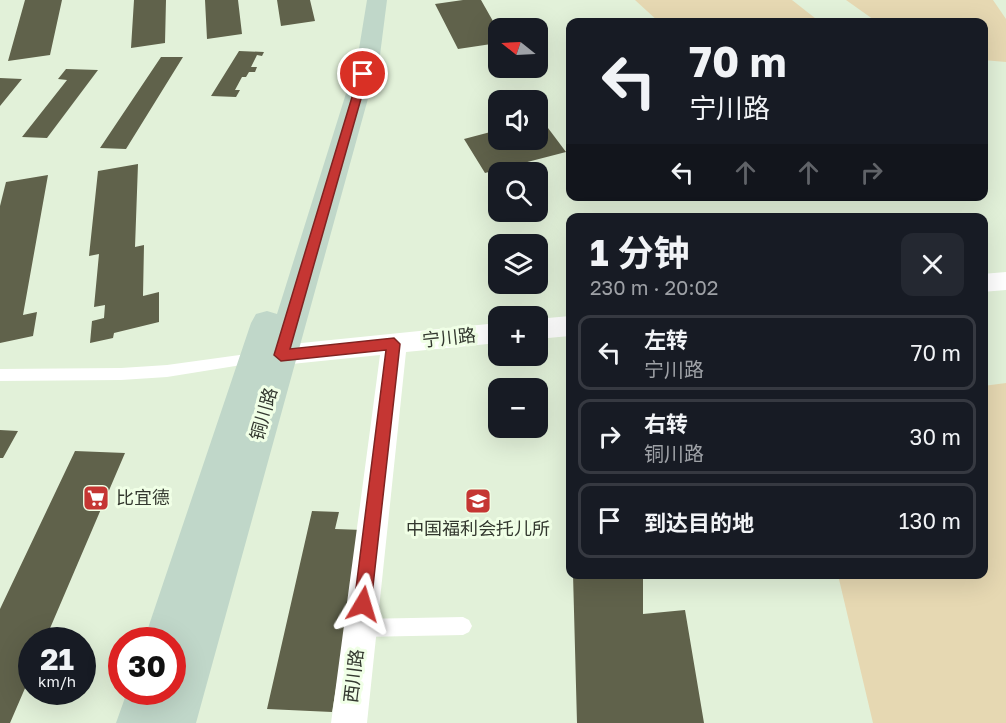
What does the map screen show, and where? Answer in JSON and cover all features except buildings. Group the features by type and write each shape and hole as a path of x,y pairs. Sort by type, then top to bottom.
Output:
{"main road":[{"name":"铜川路","path":"173,723 269,356 353,55 365,0"},
{"name":"铜川路","path":"171,627 269,356 369,55 377,0"},
{"path":"139,723 145,705"}],"street":[{"path":"988,282 1006,281"},
{"path":"548,328 566,326"},
{"name":"宁川路","path":"269,356 488,334"},
{"name":"西川路","path":"349,723 394,344"}],"lane":[{"path":"0,375 167,371 269,356"},
{"path":"360,628 463,626"}],"shaded area":[{"path":"635,0 792,0 815,18 655,18"},
{"path":"846,0 993,0 1006,19 1006,62 988,60 988,18 871,18"},
{"path":"1006,383 1006,723 873,723 839,579 988,579 988,385"}],"place":[{"name":"比宜德","path":"96,498"},
{"name":"中国福利会托儿所","path":"478,501"}],"route":[{"path":"363,74 281,355 394,344 363,604"}]}
